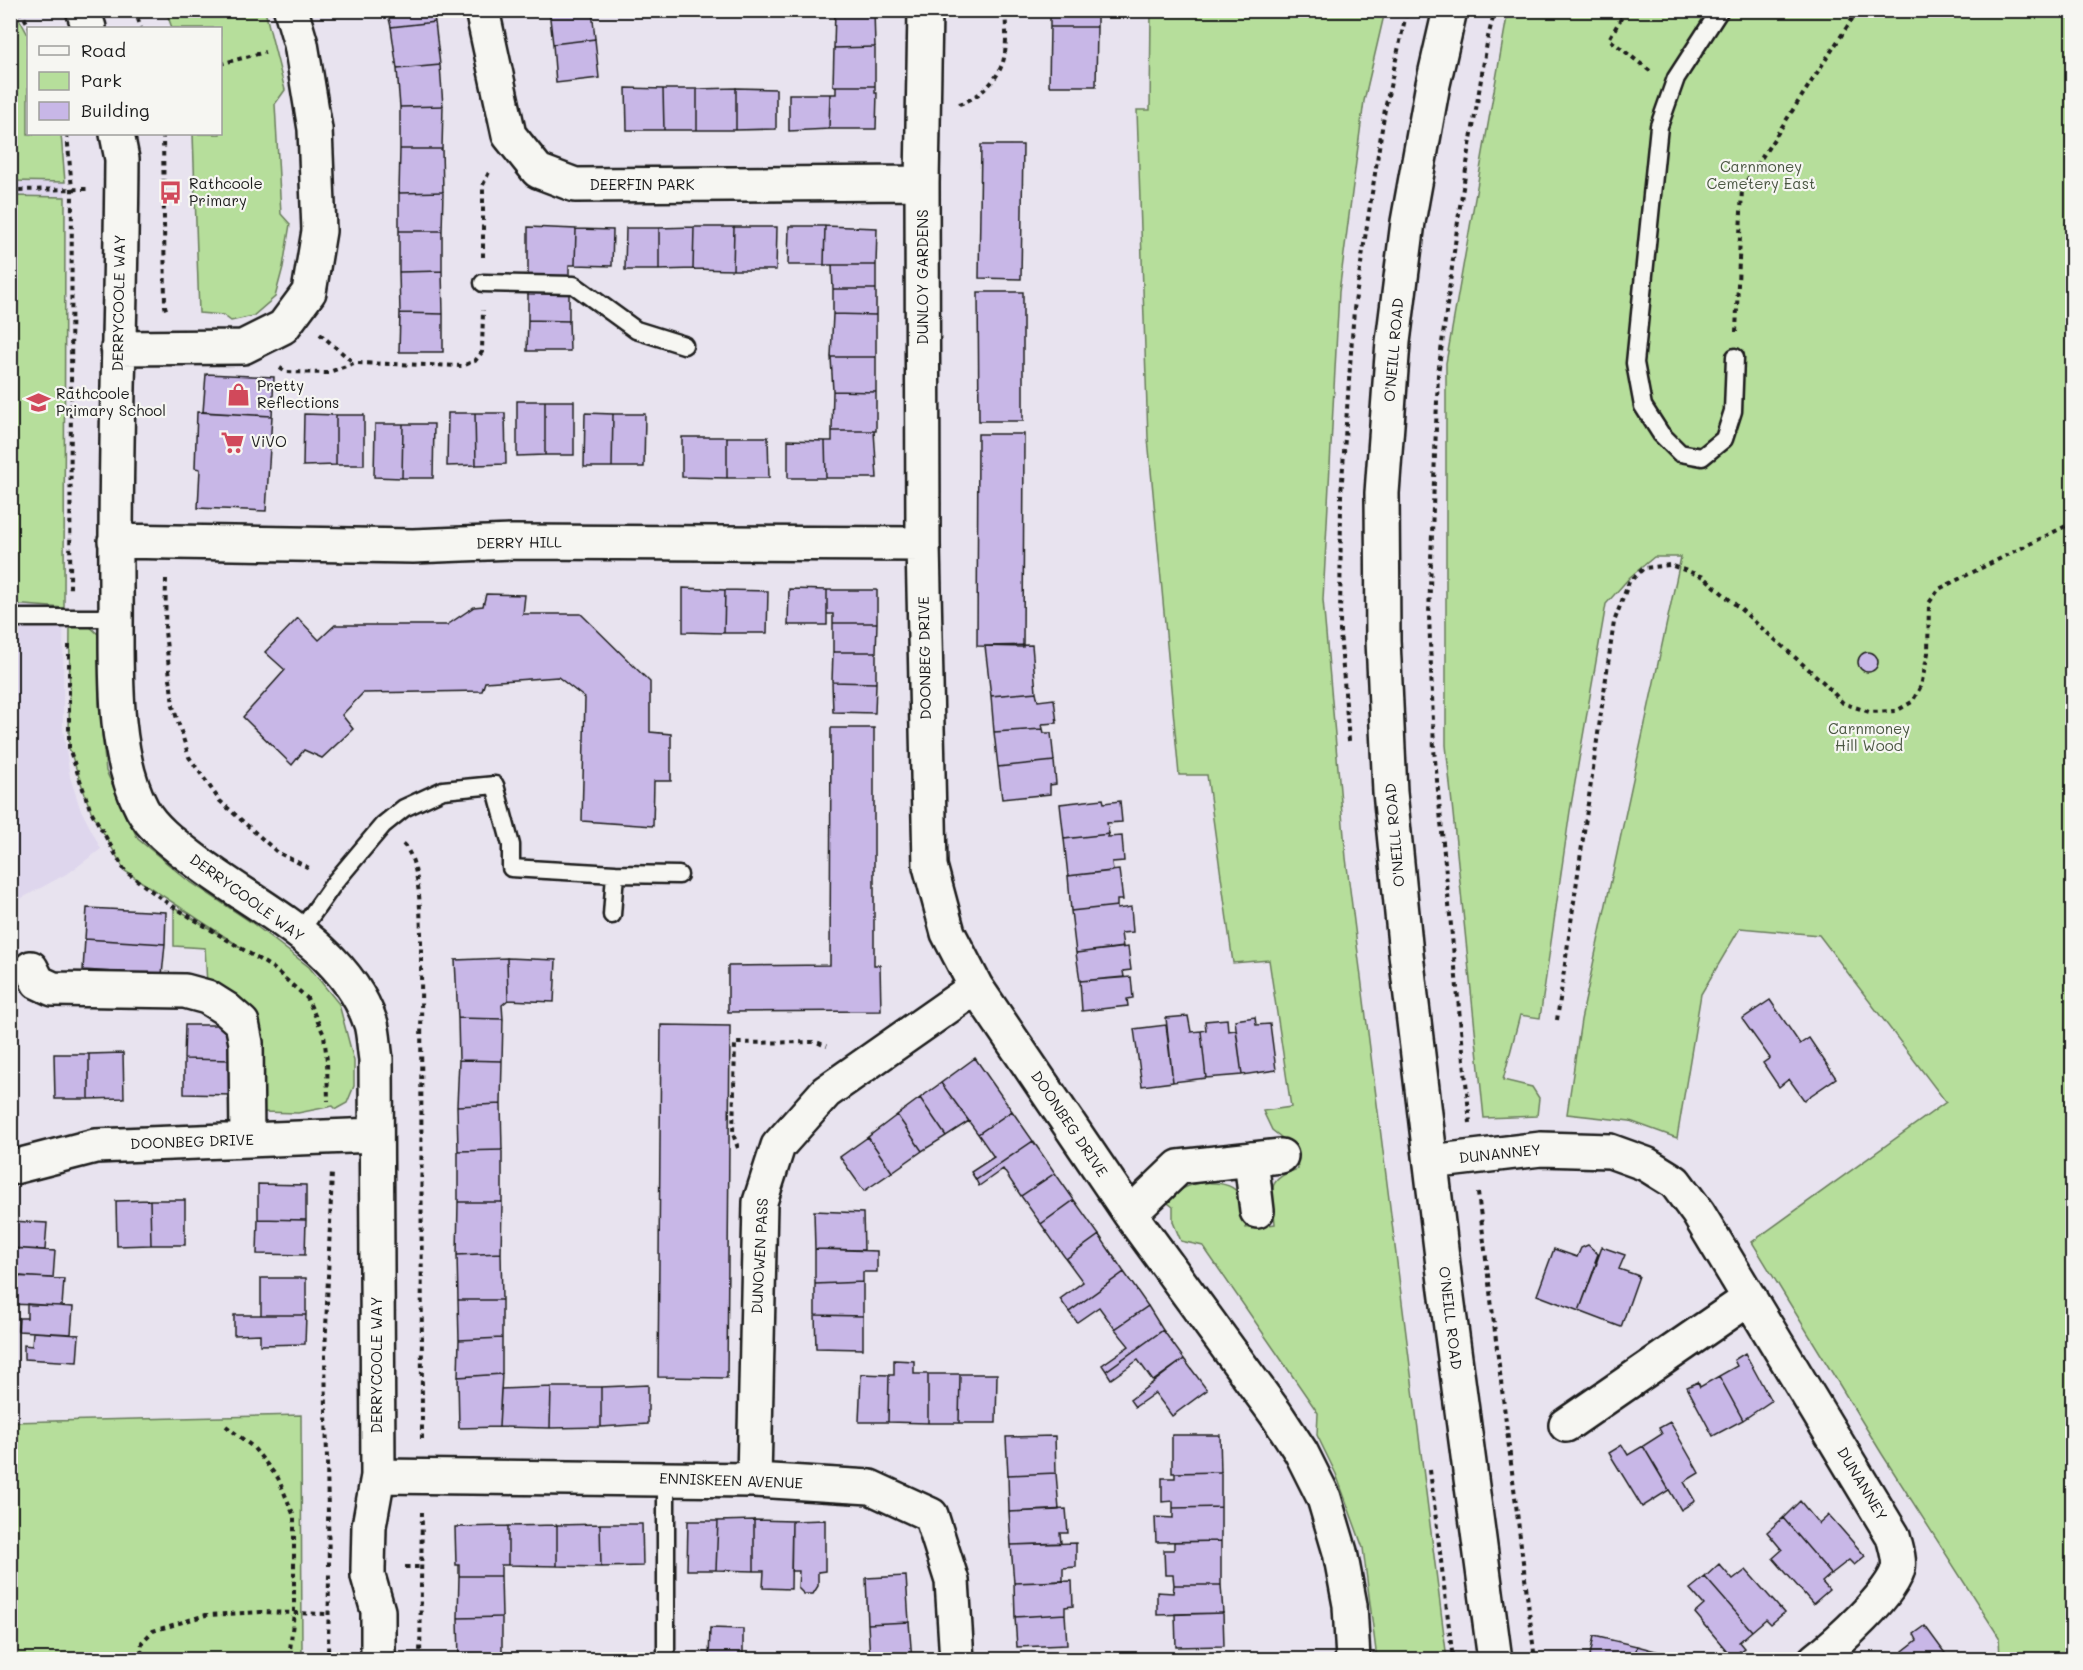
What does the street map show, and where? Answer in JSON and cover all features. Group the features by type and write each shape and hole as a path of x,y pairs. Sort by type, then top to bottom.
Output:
{"street":[{"path":"83,10 89,27"},
{"path":"118,348 243,347 283,327 309,292 319,231 315,129 301,44 291,10"},
{"name":"DEERFIN PARK","path":"482,10 509,135 538,171 574,185 922,183"},
{"name":"DUNLOY GARDENS","path":"923,544 922,183 925,10"},
{"name":"O'NEILL ROAD","path":"1450,10 1433,84 1408,222 1393,342 1382,493 1383,640 1390,792 1406,954 1495,1659"},
{"name":"DERRYCOOLE WAY","path":"117,135 122,159 122,188 116,618 118,709 127,775 143,811 168,840 299,933 332,961 356,993 371,1025 376,1059 378,1476 369,1526 368,1576 378,1611 378,1659"},
{"name":"DERRY HILL","path":"116,541 413,546 512,542 923,544"},
{"name":"DOONBEG DRIVE","path":"923,544 930,866 948,933 976,987 1130,1214 1276,1414 1301,1452 1324,1498 1340,1552 1350,1605 1353,1659"},
{"path":"31,968 38,982 53,989 185,991 207,997 226,1009 242,1023 246,1043 247,1140"},
{"name":"DUNOWEN PASS","path":"754,1480 760,1202 778,1146 826,1092 976,987"},
{"name":"DOONBEG DRIVE","path":"10,1168 95,1146 376,1135"},
{"name":"DUNANNEY","path":"1431,1162 1541,1149 1572,1148 1610,1151 1646,1164 1675,1182 1698,1213 1893,1536 1898,1568 1884,1594 1835,1645 1815,1659"},
{"path":"1130,1214 1179,1167 1266,1158 1257,1211"},
{"path":"1566,1425 1750,1298"},
{"name":"ENNISKEEN AVENUE","path":"378,1476 754,1480 870,1487 931,1515 952,1581 957,1659"}],"lane":[{"path":"1720,10 1676,78 1659,126 1635,363 1643,406 1661,434 1680,453 1702,457 1724,439 1733,411 1735,357"},
{"path":"483,283 574,285 636,330 684,345"},
{"path":"10,618 116,618"},
{"path":"299,933 335,882 383,825 404,808 442,790 495,785 511,845 511,868 615,874 679,874"},
{"path":"612,915 615,874"},
{"path":"666,1479 666,1659"}],"path":[{"path":"20,10 29,27"},
{"path":"135,10 141,27"},
{"path":"924,114 966,102 986,88 1002,66 1006,38 1005,10"},
{"path":"1495,10 1488,37 1461,206 1438,374 1429,614 1434,749 1473,1156 1535,1659"},
{"path":"1626,10 1609,39 1672,88"},
{"path":"1735,357 1742,188 1858,10"},
{"path":"222,64 301,44"},
{"path":"163,135 165,306 173,334 173,349"},
{"path":"243,347 286,372 327,373 354,363 462,366 475,361 483,352 483,185 509,135"},
{"path":"10,190 122,188"},
{"path":"294,312 354,363"},
{"path":"1557,1020 1614,622 1629,582 1644,568 1670,565 1704,577 1824,682 1843,703 1869,712 1896,711 1912,702 1921,686 1928,653 1929,603 1939,589 2073,523"},
{"path":"166,542 165,631 173,706 189,757 220,801 277,852 335,882"},
{"path":"383,825 408,849 419,889 422,1146 420,1659"},
{"path":"760,1202 733,1134 735,1043 816,1042 869,1061"},
{"path":"226,1426 253,1447 278,1478 294,1516 294,1612 289,1659"},
{"path":"148,1659 141,1654 142,1642 153,1632 206,1615 261,1612 328,1614"}],"shaded area":[{"name":"Rathcoole Primary School","path":"10,11 15,11 27,33 27,135 61,135 65,168 63,729 70,777 80,808 101,849 70,872 11,904"}],"green space":[{"path":"10,11 15,11 27,33 27,135 61,135 65,182 11,181"},
{"path":"166,11 265,11 285,90 275,104 281,214 290,224 275,297 253,316 231,321 223,315 199,313 193,135 222,135 222,27 172,27"},
{"path":"1151,11 1385,11 1364,101 1339,292 1323,600 1346,858 1447,1659 1377,1659 1363,1548 1336,1474 1317,1435 1318,1413 1203,1246 1181,1241 1173,1222 1173,1207 1168,1203 1184,1188 1201,1183 1219,1183 1235,1189 1242,1198 1246,1228 1275,1224 1272,1197 1274,1184 1287,1173 1298,1169 1296,1149 1272,1130 1263,1111 1291,1107 1269,960 1233,963 1207,775 1179,775 1148,438 1137,110 1150,110"},
{"path":"1508,11 2072,11 2072,1659 2000,1659 1999,1637 1882,1454 1752,1242 1946,1102 1819,935 1740,928 1701,994 1677,1138 1630,1121 1567,1114 1581,1020 1681,557 1654,557 1630,577 1606,604 1570,811 1540,1018 1520,1015 1503,1080 1532,1087 1539,1098 1537,1116 1484,1118 1446,745 1446,363"},
{"path":"10,196 65,197 64,608 11,604"},
{"path":"70,625 88,625 99,635 99,703 106,771 138,839 186,879 251,922 309,967 339,1004 354,1061 354,1086 347,1103 336,1109 333,1106 298,1113 262,1112 207,985 205,948 174,946 174,907 245,950 125,871 90,809 69,748"},
{"path":"301,1415 302,1659 11,1659 11,1422"}],"building":[{"path":"387,10 432,10 435,22 391,27"},
{"path":"549,10 592,10 595,39 553,44"},
{"path":"835,10 874,10 875,47 834,48"},
{"path":"1050,10 1097,10 1097,27 1050,27"},
{"path":"435,22 440,65 397,69 391,27"},
{"path":"1050,27 1097,27 1096,86 1049,86"},
{"path":"595,39 599,78 556,83 553,44"},
{"path":"875,47 875,86 833,86 834,48"},
{"path":"440,65 443,106 400,107 397,69"},
{"path":"836,86 875,86 875,93 877,93 876,129 829,129 830,94 836,94"},
{"path":"626,88 663,89 664,130 627,130"},
{"path":"736,88 776,89 776,129 736,130"},
{"path":"736,88 736,130 697,130 697,89"},
{"path":"663,89 697,89 697,130 664,130"},
{"path":"789,94 830,94 829,129 789,131"},
{"path":"443,106 442,149 400,149 400,107"},
{"path":"981,145 1023,145 1021,279 979,278"},
{"path":"400,149 442,149 443,192 399,193"},
{"path":"443,192 442,231 399,231 399,193"},
{"path":"789,226 825,226 824,265 788,265"},
{"path":"825,226 877,228 876,265 824,265"},
{"path":"528,227 576,229 575,265 569,265 569,289 528,287"},
{"path":"694,227 693,269 659,270 659,228"},
{"path":"694,227 734,227 733,270 693,269"},
{"path":"734,227 777,227 776,270 733,270"},
{"path":"626,228 659,228 659,270 625,270"},
{"path":"576,229 613,230 612,266 575,265"},
{"path":"399,231 442,231 442,271 399,272"},
{"path":"832,265 876,265 876,289 833,289"},
{"path":"442,271 443,314 400,313 399,272"},
{"path":"528,287 569,289 569,321 528,320"},
{"path":"833,289 876,289 876,315 833,314"},
{"path":"978,292 1023,292 1023,421 979,421"},
{"path":"400,313 443,314 443,352 399,352"},
{"path":"833,314 876,315 876,357 831,357"},
{"path":"528,320 569,321 570,351 527,351"},
{"path":"831,357 876,357 876,392 833,391"},
{"name":"Pretty Reflections","path":"206,374 274,377 272,416 203,412"},
{"path":"833,391 876,392 876,431 832,431"},
{"path":"517,401 545,401 545,455 517,456"},
{"path":"545,401 574,401 574,455 545,455"},
{"name":"ViVO","path":"197,412 272,416 266,511 198,508 200,469 195,468"},
{"path":"448,413 475,413 476,465 447,466"},
{"path":"475,413 505,413 506,464 476,465"},
{"path":"585,413 613,414 612,467 584,467"},
{"path":"304,414 336,415 336,465 303,466"},
{"path":"613,414 645,414 644,467 612,467"},
{"path":"336,415 364,415 364,465 336,465"},
{"path":"375,424 403,424 402,478 374,477"},
{"path":"403,424 434,424 433,478 402,478"},
{"path":"832,431 874,431 877,478 826,478 825,441 832,441"},
{"path":"978,434 1024,434 1023,647 977,646"},
{"path":"682,437 727,437 727,478 682,477"},
{"path":"727,437 768,437 769,478 727,478"},
{"path":"788,440 825,441 826,478 788,478"},
{"path":"683,588 725,590 724,633 683,632"},
{"path":"789,589 827,590 827,625 788,625"},
{"path":"725,590 768,591 767,633 724,633"},
{"path":"827,590 877,590 877,623 833,623 833,614 827,614"},
{"path":"486,594 525,595 523,614 581,614 650,682 650,732 671,734 671,781 654,781 653,826 582,821 585,698 558,677 485,682 482,691 363,693 342,715 353,729 322,758 304,750 292,765 243,717 285,670 265,652 298,618 319,640 335,625 447,625 474,607 483,606"},
{"path":"833,623 877,623 876,652 833,652"},
{"path":"1032,645 1036,692 991,696 985,646"},
{"path":"833,652 876,652 876,683 832,682"},
{"path":"1868,652 1875,655 1878,662 1875,669 1868,672 1861,669 1858,662 1861,655"},
{"path":"832,682 876,683 875,713 833,712"},
{"path":"1036,692 1038,701 1054,699 1057,723 1042,724 1043,729 994,732 991,696"},
{"path":"831,728 874,728 874,965 880,965 881,1011 728,1012 728,966 830,965"},
{"path":"1043,729 1044,733 1051,733 1054,761 998,767 994,732"},
{"path":"1054,761 1056,784 1050,785 1050,794 1002,799 998,767"},
{"path":"1103,799 1104,803 1120,801 1122,822 1107,823 1109,834 1064,839 1060,804"},
{"path":"1109,834 1108,837 1122,836 1124,861 1112,862 1113,871 1068,876 1064,839"},
{"path":"1119,870 1123,900 1117,900 1117,906 1071,911 1068,876"},
{"path":"1117,906 1117,909 1131,907 1133,932 1121,933 1123,947 1076,953 1071,911"},
{"path":"87,908 166,912 165,944 85,939"},
{"path":"85,939 165,944 162,975 83,970"},
{"path":"1128,947 1131,970 1123,971 1124,977 1080,981 1076,953"},
{"path":"507,958 556,960 554,1002 508,1000"},
{"path":"507,958 508,1000 502,1005 503,1019 458,1018 455,960"},
{"path":"1131,977 1133,998 1127,999 1128,1006 1082,1011 1080,981"},
{"path":"1770,1000 1800,1044 1809,1038 1836,1078 1804,1100 1789,1079 1779,1087 1763,1063 1770,1058 1742,1019"},
{"path":"1188,1016 1191,1032 1201,1031 1206,1078 1173,1082 1166,1018"},
{"path":"1255,1017 1256,1025 1270,1024 1276,1070 1242,1075 1235,1020"},
{"path":"458,1018 503,1019 502,1061 459,1060"},
{"path":"1227,1019 1228,1031 1236,1030 1242,1075 1206,1078 1201,1031 1206,1030 1205,1021"},
{"path":"185,1025 233,1025 232,1060 184,1059"},
{"path":"661,1025 730,1026 727,1378 658,1377"},
{"path":"1166,1025 1173,1082 1142,1086 1134,1029"},
{"path":"123,1053 124,1098 89,1099 89,1054"},
{"path":"54,1054 89,1054 89,1099 55,1099"},
{"path":"975,1058 1012,1111 978,1134 941,1083"},
{"path":"184,1059 232,1060 232,1095 184,1094"},
{"path":"459,1060 502,1061 501,1104 457,1106"},
{"path":"941,1083 969,1121 946,1136 920,1098"},
{"path":"920,1098 946,1136 922,1151 897,1115"},
{"path":"501,1104 502,1150 458,1151 457,1106"},
{"path":"1012,1111 1033,1141 976,1180 971,1172 994,1157 978,1134"},
{"path":"897,1115 922,1151 892,1172 868,1137"},
{"path":"868,1137 892,1172 864,1191 840,1157"},
{"path":"1033,1141 1055,1173 1021,1196 1003,1169 979,1186 976,1180"},
{"path":"502,1150 502,1202 458,1202 458,1151"},
{"path":"1055,1173 1074,1200 1041,1224 1021,1196"},
{"path":"258,1184 306,1185 306,1220 258,1219"},
{"path":"150,1200 185,1200 185,1245 151,1245"},
{"path":"150,1200 151,1245 117,1246 116,1201"},
{"path":"1074,1200 1099,1235 1066,1259 1041,1224"},
{"path":"458,1202 502,1202 501,1253 457,1255"},
{"path":"814,1211 863,1213 864,1250 815,1249"},
{"path":"258,1219 306,1220 305,1255 257,1254"},
{"path":"10,1221 47,1223 45,1250 10,1248"},
{"path":"1099,1235 1124,1272 1069,1312 1060,1299 1083,1282 1066,1259"},
{"path":"1588,1245 1598,1254 1595,1262 1597,1263 1579,1311 1537,1295 1554,1249 1577,1257 1581,1248"},
{"path":"1602,1247 1625,1255 1619,1269 1639,1276 1621,1327 1579,1311"},
{"path":"10,1248 55,1251 53,1278 10,1276"},
{"path":"815,1249 877,1251 877,1272 863,1272 863,1282 815,1284"},
{"path":"501,1253 502,1300 458,1300 457,1255"},
{"path":"1124,1272 1148,1306 1115,1329 1099,1307 1077,1322 1069,1312"},
{"path":"18,1276 64,1279 62,1306 10,1304 10,1290 17,1290"},
{"path":"261,1278 306,1278 306,1315 261,1315"},
{"path":"863,1282 863,1316 815,1315 815,1284"},
{"path":"458,1300 502,1300 502,1338 459,1340"},
{"path":"27,1304 73,1307 71,1334 18,1331 19,1318 27,1318"},
{"path":"1148,1306 1163,1330 1106,1371 1102,1365 1129,1346 1115,1329"},
{"path":"234,1315 306,1315 305,1344 260,1345 260,1334 234,1335"},
{"path":"815,1315 863,1316 863,1349 816,1348"},
{"path":"1163,1330 1184,1359 1153,1381 1138,1360 1111,1379 1106,1371"},
{"path":"33,1332 79,1335 77,1362 24,1359 24,1345 32,1346"},
{"path":"502,1338 502,1374 458,1377 459,1340"},
{"path":"1745,1353 1771,1401 1743,1420 1719,1376 1737,1366 1734,1360"},
{"path":"1184,1359 1207,1390 1172,1416 1155,1393 1135,1407 1130,1400"},
{"path":"894,1360 914,1361 914,1374 928,1374 928,1423 888,1422 889,1375 894,1375"},
{"path":"502,1374 499,1427 459,1428 458,1377"},
{"path":"861,1374 889,1375 888,1422 859,1422"},
{"path":"928,1374 960,1374 959,1423 928,1423"},
{"path":"960,1374 997,1374 996,1423 959,1423"},
{"path":"1719,1376 1743,1420 1713,1436 1687,1387 1698,1382 1700,1387"},
{"path":"648,1385 648,1424 601,1427 601,1387"},
{"path":"551,1387 550,1428 499,1427 501,1389"},
{"path":"551,1387 601,1387 601,1427 550,1428"},
{"path":"1670,1422 1699,1473 1684,1482 1695,1501 1681,1510 1643,1446 1662,1434 1659,1428"},
{"path":"1172,1435 1220,1435 1221,1472 1172,1473"},
{"path":"1055,1436 1056,1473 1008,1475 1006,1437"},
{"path":"1622,1445 1628,1455 1643,1446 1669,1490 1642,1507 1609,1453"},
{"path":"1221,1472 1221,1507 1173,1508 1173,1501 1162,1502 1162,1478 1175,1478 1175,1473"},
{"path":"1056,1473 1059,1510 1009,1512 1008,1475"},
{"path":"1800,1501 1819,1524 1829,1515 1865,1556 1854,1565 1849,1560 1831,1574 1783,1518"},
{"path":"1221,1507 1221,1541 1156,1542 1155,1517 1173,1518 1173,1508"},
{"path":"1066,1509 1068,1533 1060,1533 1061,1543 1011,1545 1009,1512"},
{"path":"1783,1518 1831,1574 1822,1582 1829,1590 1813,1604 1773,1558 1782,1550 1767,1532"},
{"path":"754,1520 792,1521 791,1589 763,1588 764,1571 754,1571"},
{"path":"754,1520 754,1571 716,1570 718,1521"},
{"path":"825,1520 825,1571 818,1572 818,1586 813,1594 804,1594 798,1588 799,1571 791,1571 792,1521"},
{"path":"688,1521 718,1521 716,1570 687,1570"},
{"path":"600,1524 601,1567 557,1566 557,1525"},
{"path":"600,1524 642,1524 643,1566 601,1567"},
{"path":"557,1525 557,1566 508,1565 508,1526"},
{"path":"508,1526 508,1565 501,1565 501,1576 459,1576 459,1565 456,1565 455,1527"},
{"path":"1221,1541 1221,1585 1174,1585 1173,1575 1165,1575 1164,1550 1174,1550 1174,1542"},
{"path":"1076,1543 1076,1567 1063,1568 1063,1581 1014,1583 1011,1545"},
{"path":"1719,1564 1733,1580 1746,1570 1784,1613 1771,1624 1766,1619 1752,1631 1705,1577"},
{"path":"459,1576 501,1576 502,1617 458,1618"},
{"path":"906,1576 909,1622 868,1624 866,1578"},
{"path":"1705,1577 1752,1631 1739,1642 1744,1648 1732,1657 1695,1613 1704,1605 1690,1589"},
{"path":"1072,1581 1073,1606 1065,1607 1065,1614 1015,1617 1014,1583"},
{"path":"1174,1585 1221,1585 1223,1613 1157,1615 1157,1592 1173,1593"},
{"path":"1223,1613 1224,1646 1176,1647 1175,1614"},
{"path":"1065,1614 1067,1645 1017,1647 1015,1617"},
{"path":"502,1617 502,1660 459,1660 458,1618"},
{"path":"909,1622 912,1660 870,1660 868,1624"},
{"path":"1925,1626 1950,1660 1909,1660 1903,1651 1917,1640 1914,1634"},
{"path":"710,1628 743,1629 743,1660 709,1660"},
{"path":"1594,1636 1637,1646 1634,1660 1589,1660"},
{"path":"1637,1646 1678,1657 1678,1660 1634,1660"}],"place":[{"name":"Rathcoole Primary","path":"171,193"},
{"name":"Pretty Reflections","path":"239,395"},
{"name":"Rathcoole Primary School","path":"38,403"},
{"name":"ViVO","path":"233,442"}],"park label":[{"name":"Carnmoney Cemetery East","path":"1761,176"},
{"name":"Carnmoney Hill Wood","path":"1869,738"}]}
